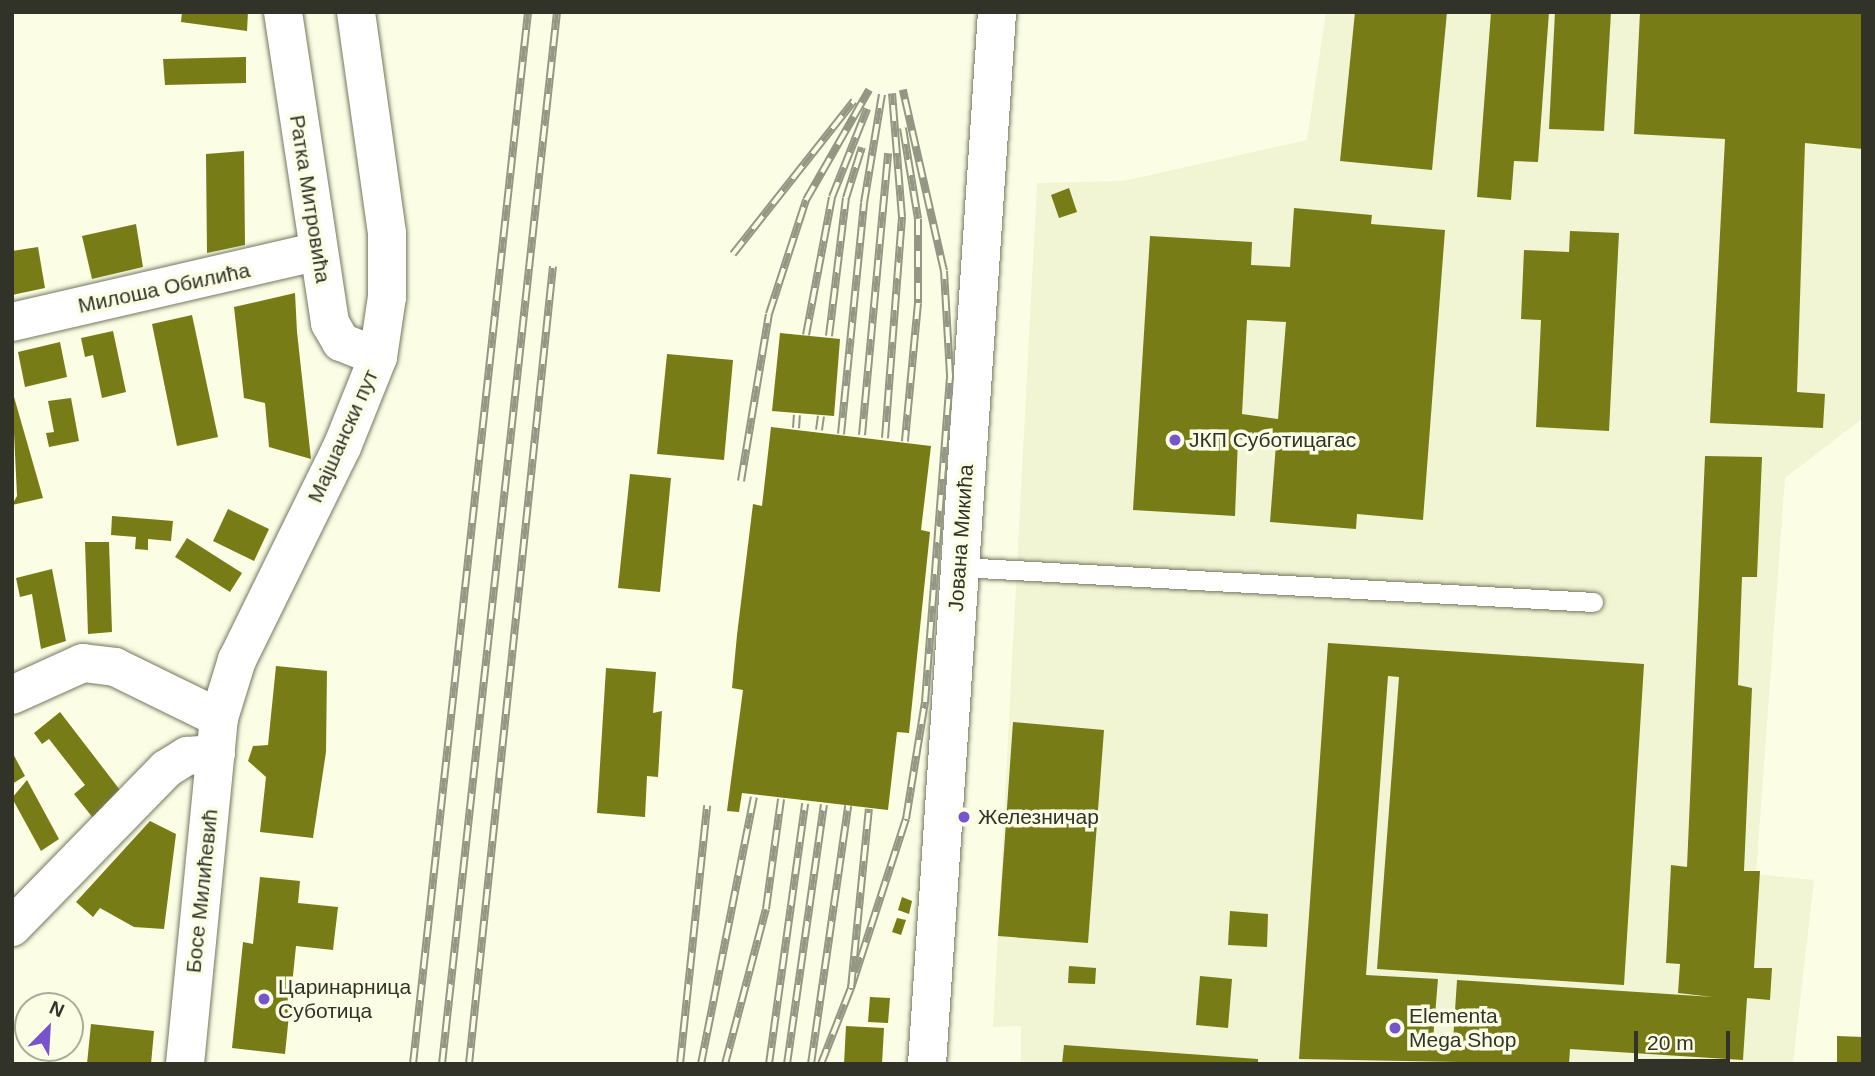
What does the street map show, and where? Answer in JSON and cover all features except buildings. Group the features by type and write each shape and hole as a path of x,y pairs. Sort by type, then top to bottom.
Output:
{"street":[{"name":"Ратка Митровића","path":"283,12 316,252 335,332 357,351 378,357"},
{"name":"Мајшански пут","path":"218,736 237,660 342,447 378,357 387,297 387,233 356,12"},
{"name":"Јована Микића","path":"927,1064 997,12"},
{"name":"Милоша Обилића","path":"12,321 316,252"},
{"path":"12,695 83,663 116,667 218,736 166,769 12,928"},
{"name":"Босе Милићевић","path":"185,1064 218,736"}],"lane":[{"path":"960,567 1592,602"}],"shaded area":[{"path":"1326,12 1863,12 1863,418 1785,478 1756,874 1814,880 1793,1063 1021,1064 1021,1026 993,1027 1037,183 1123,181 1307,140"}],"railway":[{"path":"413,1064 528,12"},
{"path":"442,1064 557,12"},
{"path":"741,481 769,314 806,200 869,90"},
{"path":"851,988 906,819 925,702 950,375 944,271 903,90"},
{"path":"885,438 902,217 892,93"},
{"path":"841,434 864,203 882,94"},
{"path":"733,254 854,101"},
{"path":"806,335 832,197 867,109"},
{"path":"903,128 918,219 918,303 905,441"},
{"path":"829,336 846,198 862,147"},
{"path":"862,435 888,153"},
{"path":"469,1064 553,266"},
{"path":"796,428 797,415"},
{"path":"819,430 821,416"},
{"path":"701,1064 754,797"},
{"path":"725,1064 766,909 781,799"},
{"path":"769,1064 805,803"},
{"path":"680,1064 707,805"},
{"path":"787,1064 824,805"},
{"path":"811,1064 848,806"},
{"path":"821,1064 851,988 869,809"}],"place":[{"name":"ЈКП Суботицагас","path":"1175,440"},
{"name":"Железничар","path":"964,817"},
{"name":"Царинарница Суботица","path":"264,999"},
{"name":"Elementa Mega Shop","path":"1395,1028"}]}
